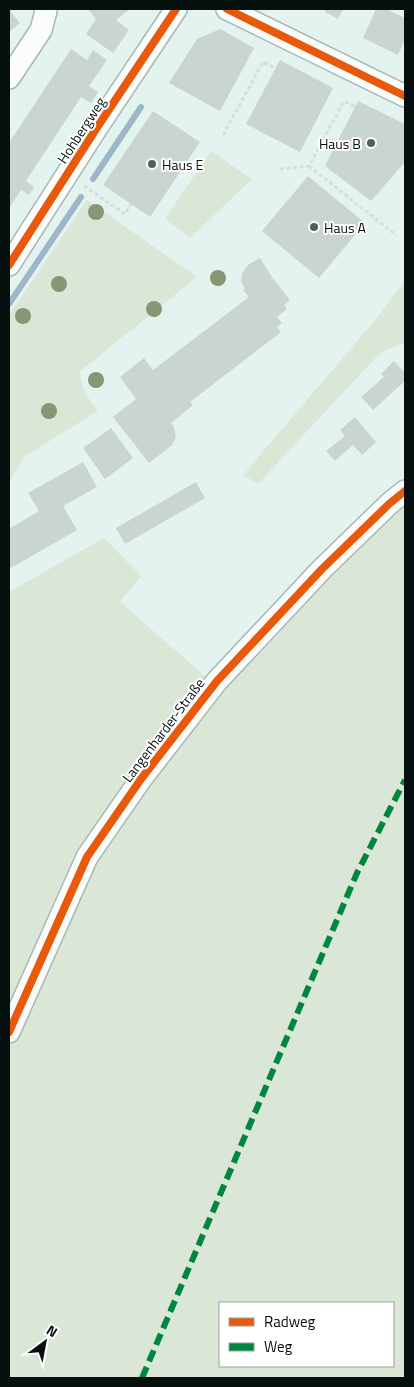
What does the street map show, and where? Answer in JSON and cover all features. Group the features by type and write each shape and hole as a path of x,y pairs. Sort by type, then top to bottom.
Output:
{"street":[{"path":"9,78 41,30 46,11 44,9"},
{"name":"Hohbergweg","path":"9,265 176,9"},
{"path":"227,9 405,96"},
{"name":"Langenharder-Straße","path":"9,1032 86,857 141,779 217,681 322,569 405,491"}],"path":[{"path":"223,135 263,62 275,68"},
{"path":"309,166 344,102 355,107"},
{"path":"280,169 309,166 396,235"},
{"path":"67,175 126,214 131,204"}],"green space":[{"path":"211,151 252,179 190,238 165,219"},
{"path":"87,200 197,277 79,372 85,393 98,411 25,456 9,483 9,315"},
{"path":"405,281 405,342 380,353 258,484 243,475 376,319"},
{"path":"405,506 405,1378 9,1378 9,1048 88,863 221,690 327,575"},
{"path":"104,538 141,576 120,602 206,677 135,770 73,857 9,1003 9,592"}],"building":[{"path":"88,9 130,9 116,20 129,30 113,53 86,34 96,19"},
{"path":"326,9 343,9 338,19 325,12"},
{"path":"376,9 386,9 405,18 405,39 398,55 363,38"},
{"path":"9,10 20,23 9,32"},
{"path":"220,29 254,48 220,111 169,83 197,39"},
{"path":"71,49 87,60 93,50 107,60 89,86 98,92 91,103 81,97 26,181 34,187 29,195 21,190 9,208 9,143"},
{"path":"280,60 333,88 300,152 246,124"},
{"name":"Haus B","path":"358,101 405,124 405,162 371,201 325,166"},
{"name":"Haus E","path":"153,111 200,142 150,217 103,185"},
{"name":"Haus A","path":"308,176 365,223 319,278 262,231"},
{"path":"260,258 290,300 284,305 287,309 277,317 282,323 277,327 281,332 190,402 193,405 171,423 174,427 176,438 172,445 149,463 113,417 136,399 120,377 144,358 153,370 249,297 243,290 245,289 241,282 242,273 249,264"},
{"path":"394,361 405,373 405,381 373,410 361,397 384,377 381,374"},
{"path":"355,417 376,442 362,455 353,445 335,461 326,451 345,436 340,430"},
{"path":"111,428 133,458 105,479 83,448"},
{"path":"83,462 97,487 63,506 77,530 9,569 9,529 39,511 28,493"},
{"path":"196,482 205,498 125,544 116,528"}],"waterway":[{"path":"93,179 141,107"},
{"path":"9,304 81,197"}],"marked path":[{"path":"142,1378 357,873 405,780"}],"cycle path":[{"path":"9,265 176,9"},
{"path":"227,9 405,96"},
{"path":"9,1032 87,857 141,779 217,681 322,569 405,491"}],"place":[{"name":"Haus B","path":"371,143"},
{"name":"Haus E","path":"152,164"},
{"name":"Haus A","path":"314,227"}]}
